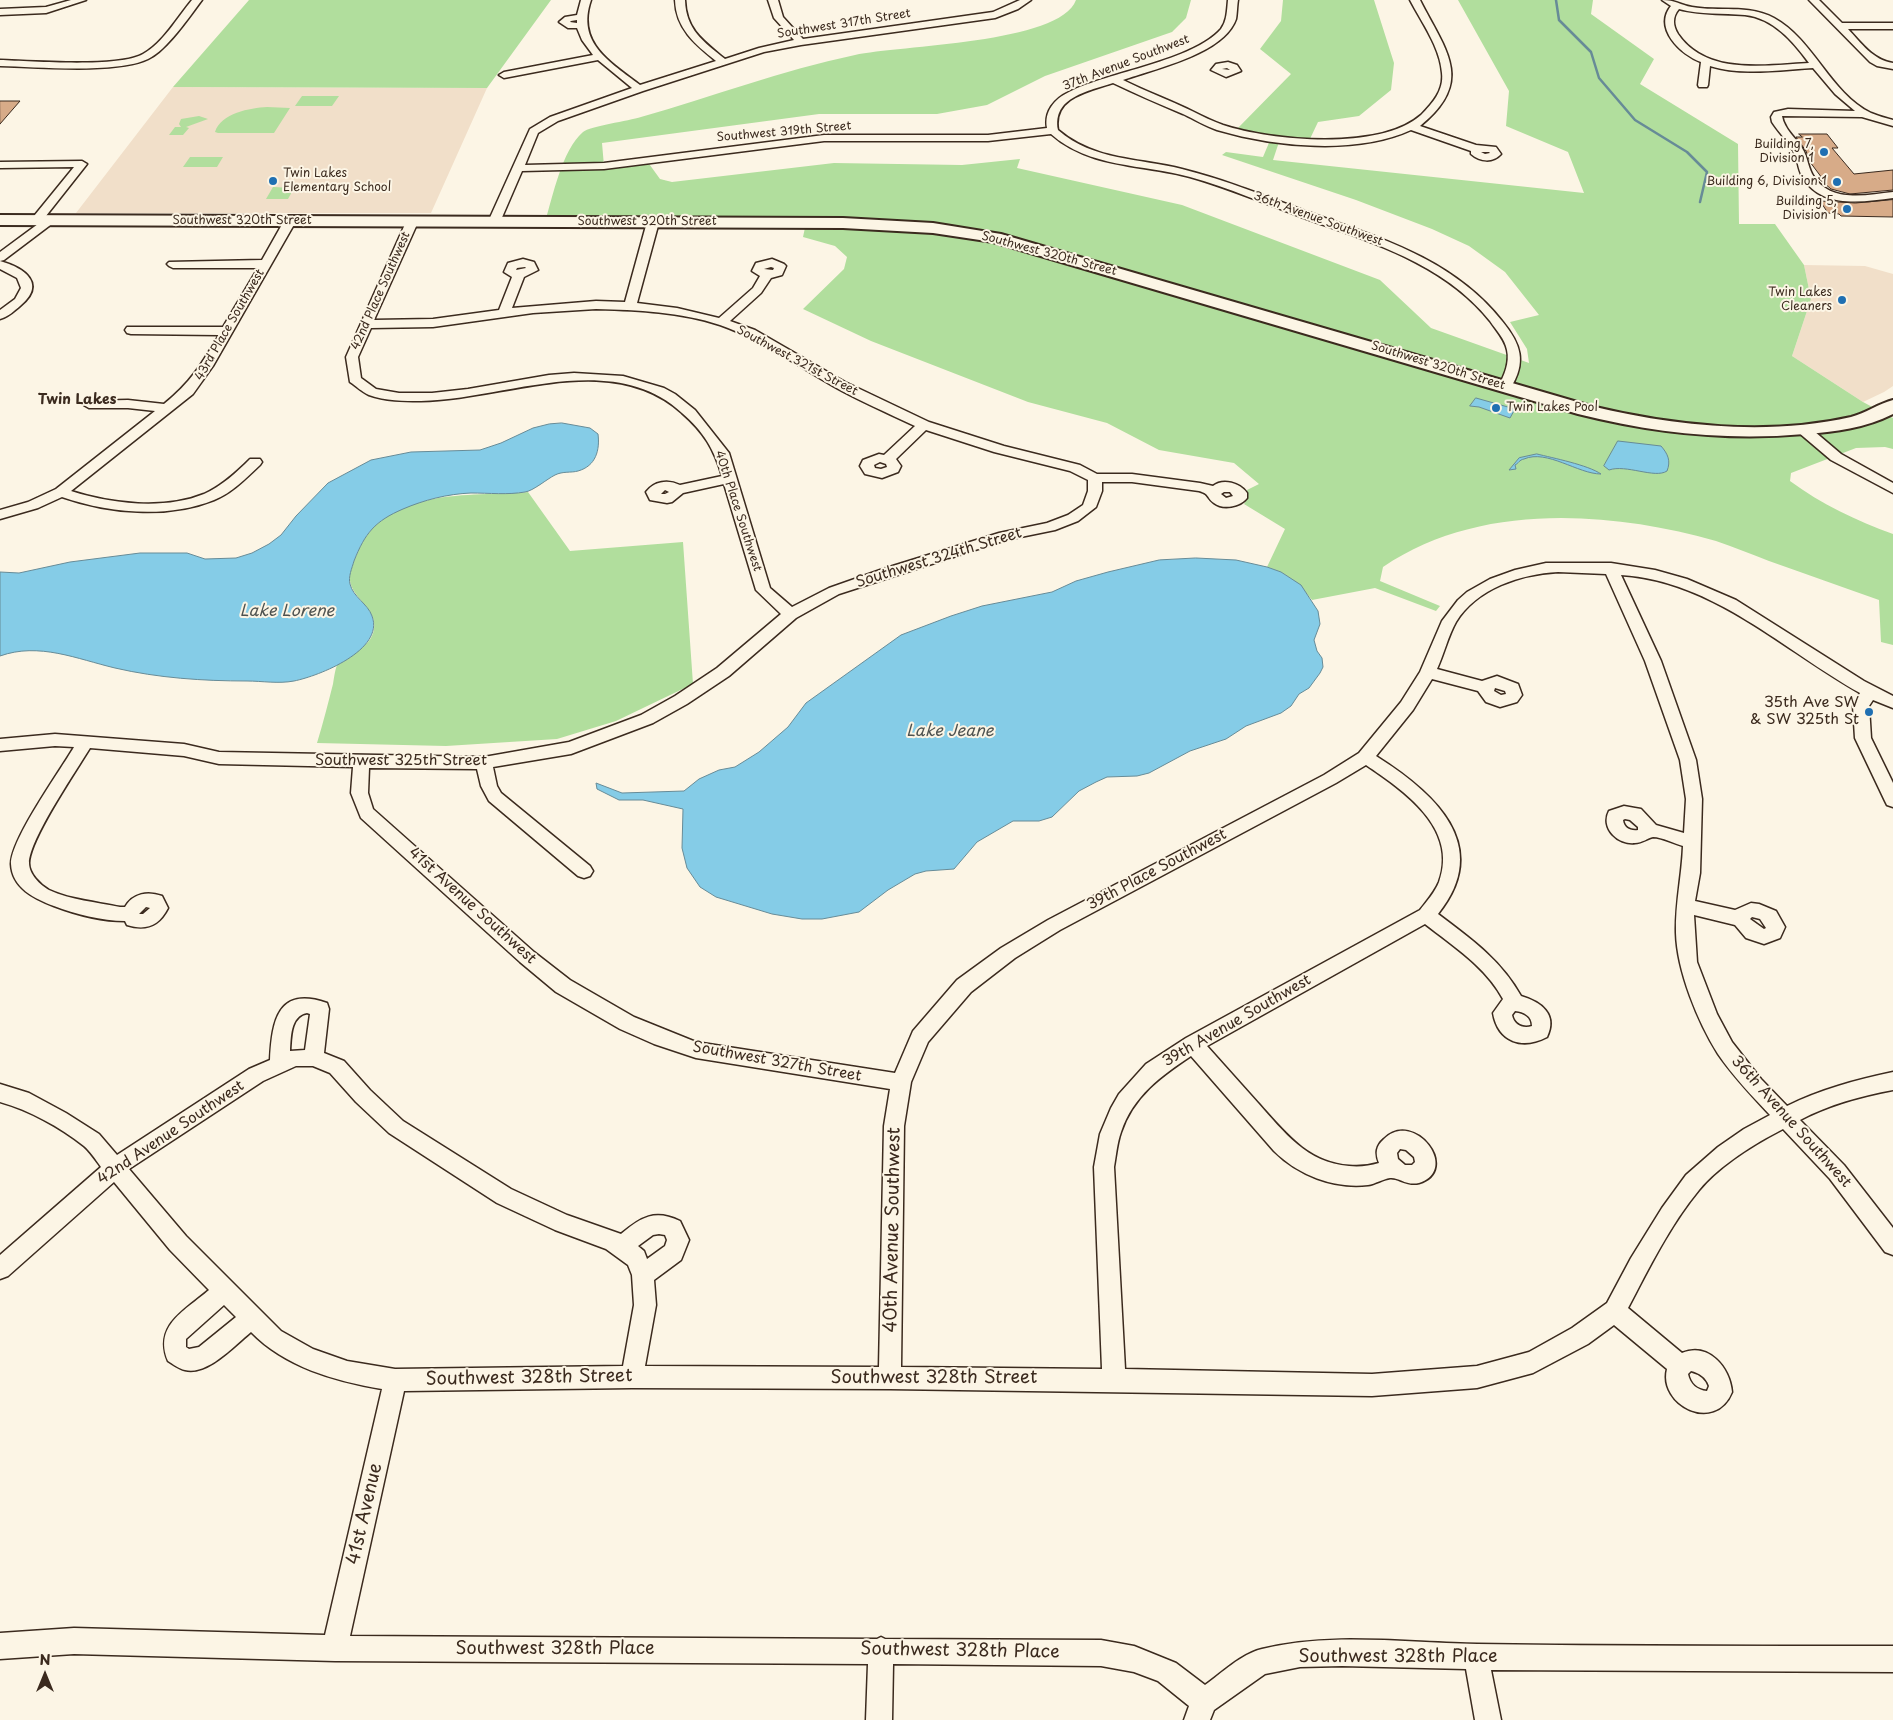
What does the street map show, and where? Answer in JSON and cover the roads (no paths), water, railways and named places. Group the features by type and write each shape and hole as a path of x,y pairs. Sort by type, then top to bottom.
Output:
{"main road":[{"name":"Southwest 320th Street","path":"0,220 654,222 880,224 933,228 995,237 1605,415 1669,428 1738,433 1803,429 1865,419 1893,406"}],"street":[{"path":"0,12 46,10 81,0"},
{"path":"0,63 112,64 139,60 154,50 197,0"},
{"path":"586,0 581,21 586,38 598,57 639,89"},
{"path":"680,0 680,17 690,33 697,42 723,62"},
{"path":"773,0 777,16 801,42"},
{"name":"Southwest 317th Street","path":"639,89 762,50 801,42 995,15 1015,7 1026,0"},
{"name":"37th Avenue Southwest","path":"1054,131 1051,120 1054,110 1072,94 1191,53 1219,37 1231,19 1233,0"},
{"path":"1115,80 1224,128 1271,138 1339,142 1369,140 1396,134 1413,127 1429,114 1447,88 1444,58 1415,0"},
{"path":"1667,0 1677,6 1706,11 1752,10 1782,27 1846,101 1872,116 1893,123"},
{"path":"1814,0 1876,62 1893,66"},
{"path":"1677,6 1672,11 1669,20 1672,33 1687,53 1706,62 1736,67 1816,66"},
{"path":"1839,26 1893,26"},
{"path":"1191,53 1212,62"},
{"path":"504,75 598,57"},
{"path":"1703,85 1706,62"},
{"path":"494,222 534,131 543,124 598,102 639,89"},
{"path":"1872,116 1837,112 1788,112 1776,116 1778,123 1802,156 1807,176 1821,192 1845,198 1893,195"},
{"path":"1413,127 1476,149"},
{"name":"Southwest 319th Street","path":"518,168 604,166 824,138 988,138 1054,131"},
{"name":"36th Avenue Southwest","path":"1054,131 1079,150 1093,155 1178,171 1224,184 1387,244 1418,258 1476,299 1499,324 1514,352 1513,370 1504,386"},
{"path":"0,165 82,164 43,220 0,258"},
{"name":"43rd Place Southwest","path":"0,515 33,505 61,492 195,384 290,221"},
{"name":"42nd Place Southwest","path":"412,222 350,363 352,374 366,388 390,396 412,399 571,377"},
{"path":"630,306 654,222"},
{"path":"0,264 18,272 26,278 28,285 18,302 0,315"},
{"path":"173,264 265,264"},
{"path":"504,313 519,275"},
{"path":"722,322 757,290 767,275"},
{"name":"Southwest 321st Street","path":"366,324 433,323 533,309 596,305 630,306 677,312 722,322 751,333 840,385 924,426 999,449 1075,468 1095,478 1132,478 1200,487 1214,491"},
{"path":"131,330 227,331"},
{"name":"40th Place Southwest","path":"571,377 597,377 648,386 673,398 709,434 722,453 728,479 763,590 791,614"},
{"path":"89,404 135,404 167,408"},
{"path":"888,459 924,426"},
{"path":"1803,429 1836,457 1893,489"},
{"path":"61,492 103,504 180,504 202,500 222,490 255,462"},
{"name":"Southwest 324th Street","path":"791,614 834,591 888,572 1004,536 1050,527 1073,518 1089,507 1095,492 1095,478"},
{"path":"676,490 728,479"},
{"name":"39th Place Southwest","path":"901,1082 920,1037 964,986 1008,953 1054,925 1330,779 1365,757 1404,711 1428,672 1446,627 1454,614 1472,595 1497,580 1527,571 1559,567 1611,568"},
{"path":"1611,568 1648,572 1714,594 1750,614 1869,692 1893,702"},
{"name":"36th Avenue Southwest","path":"1611,568 1653,661 1673,713 1688,760 1694,799 1691,873 1685,906 1685,934 1688,962 1708,1015 1725,1048 1754,1085 1837,1172 1893,1245"},
{"name":"Southwest 325th Street","path":"0,745 55,740 176,749 219,758 484,763 571,748 647,720 723,672 791,614"},
{"path":"1428,672 1486,688"},
{"path":"1869,692 1861,706 1863,738 1893,801"},
{"path":"86,742 30,833 20,863 24,880 41,894 71,905 120,914 130,914"},
{"name":"39th Avenue Southwest","path":"1114,1380 1104,1182 1108,1142 1118,1114 1126,1100 1153,1070 1192,1044 1426,915 1444,891 1451,872 1452,863 1443,826 1436,812 1421,797 1365,757"},
{"name":"41st Avenue Southwest","path":"362,761 358,787 359,796 367,813 527,957 563,986 627,1023"},
{"path":"484,763 489,786 495,797 584,872"},
{"path":"1648,829 1692,842"},
{"path":"1685,906 1741,919"},
{"path":"1426,915 1483,959 1502,981 1515,1004"},
{"path":"296,1060 320,1009 309,1005 294,1009 285,1019 281,1035 296,1060 337,1067 363,1096 396,1127 504,1196 562,1223 613,1242 636,1258 643,1275 645,1305 632,1377"},
{"name":"Southwest 327th Street","path":"627,1023 661,1038 696,1050 901,1082"},
{"path":"1192,1044 1285,1148 1310,1166 1334,1172 1366,1175 1382,1173 1391,1167"},
{"name":"42nd Avenue Southwest","path":"0,1269 42,1230 116,1167 256,1076 296,1060"},
{"path":"1784,1118 1812,1103 1859,1088 1893,1081"},
{"name":"40th Avenue Southwest","path":"890,1378 894,1126 901,1082"},
{"name":"Southwest 328th Street","path":"0,1093 22,1099 92,1140 178,1243 273,1339 308,1358 347,1372 395,1380 632,1377 890,1378 1372,1385 1477,1377 1533,1362 1580,1336 1615,1311 1659,1231 1693,1182 1725,1154 1751,1135 1784,1118"},
{"path":"621,1247 647,1226 661,1223 673,1228 678,1240 673,1253 643,1275"},
{"path":"224,1291 178,1331 174,1339 176,1353 180,1358 188,1360 204,1357 251,1318"},
{"path":"1615,1311 1679,1364"},
{"name":"41st Avenue","path":"335,1648 395,1380"},
{"name":"Southwest 328th Place","path":"0,1646 74,1641 335,1648 881,1650 1102,1653 1134,1660 1167,1672 1200,1711 1260,1662 1300,1654 1342,1653 1476,1657 1893,1659"},
{"path":"880,1720 881,1650"},
{"path":"1476,1657 1488,1720"}],"water":[{"name":"Twin Lakes Pool","path":"1476,398 1515,409 1510,418 1479,407 1470,406"},
{"name":"Lake Lorene","path":"562,423 590,428 598,434 596,457 584,469 558,474 525,492 505,494 471,493 427,500 385,518 372,529 358,551 350,575 354,593 372,616 373,628 369,640 360,650 347,659 319,674 294,681 282,682 197,680 164,677 115,668 44,651 15,652 0,656 0,572 19,573 70,562 140,553 187,553 205,559 236,558 252,553 269,544 281,535 296,516 328,483 371,460 411,452 480,450 501,443 533,428"},
{"path":"1618,441 1661,446 1668,458 1667,471 1655,473 1624,469 1609,470 1604,466"},
{"path":"1537,454 1579,465 1601,474 1592,473 1542,457 1522,459 1515,465 1516,469 1509,470 1519,458"},
{"name":"Lake Jeane","path":"1196,558 1236,560 1267,567 1281,572 1301,585 1318,611 1320,624 1314,640 1317,651 1322,658 1323,667 1309,688 1299,694 1291,706 1281,713 1246,726 1226,739 1190,751 1149,773 1137,776 1107,777 1079,791 1052,817 1039,821 1013,821 977,842 954,869 926,871 915,874 888,890 859,912 822,919 802,919 772,914 716,897 700,887 687,868 682,848 683,809 643,800 619,800 597,789 596,783 622,793 684,791 699,779 719,770 735,767 759,752 788,727 806,703 901,635 982,606 1052,592 1076,581 1108,572 1159,560"}],"waterway":[{"path":"1556,0 1559,20 1591,52 1599,78 1635,120 1687,152 1707,172 1700,202"}],"place":[{"name":"Building 7, Division 1","path":"1824,152"},
{"name":"Twin Lakes Elementary School","path":"273,181"},
{"name":"Building 6, Division 1","path":"1837,182"},
{"name":"Building 5, Division 1","path":"1847,209"},
{"name":"Twin Lakes Cleaners","path":"1842,300"},
{"name":"Twin Lakes Pool","path":"1496,408"},
{"name":"35th Ave SW & SW 325th St","path":"1869,712"}],"district":[{"name":"Twin Lakes","path":"77,400"}]}
